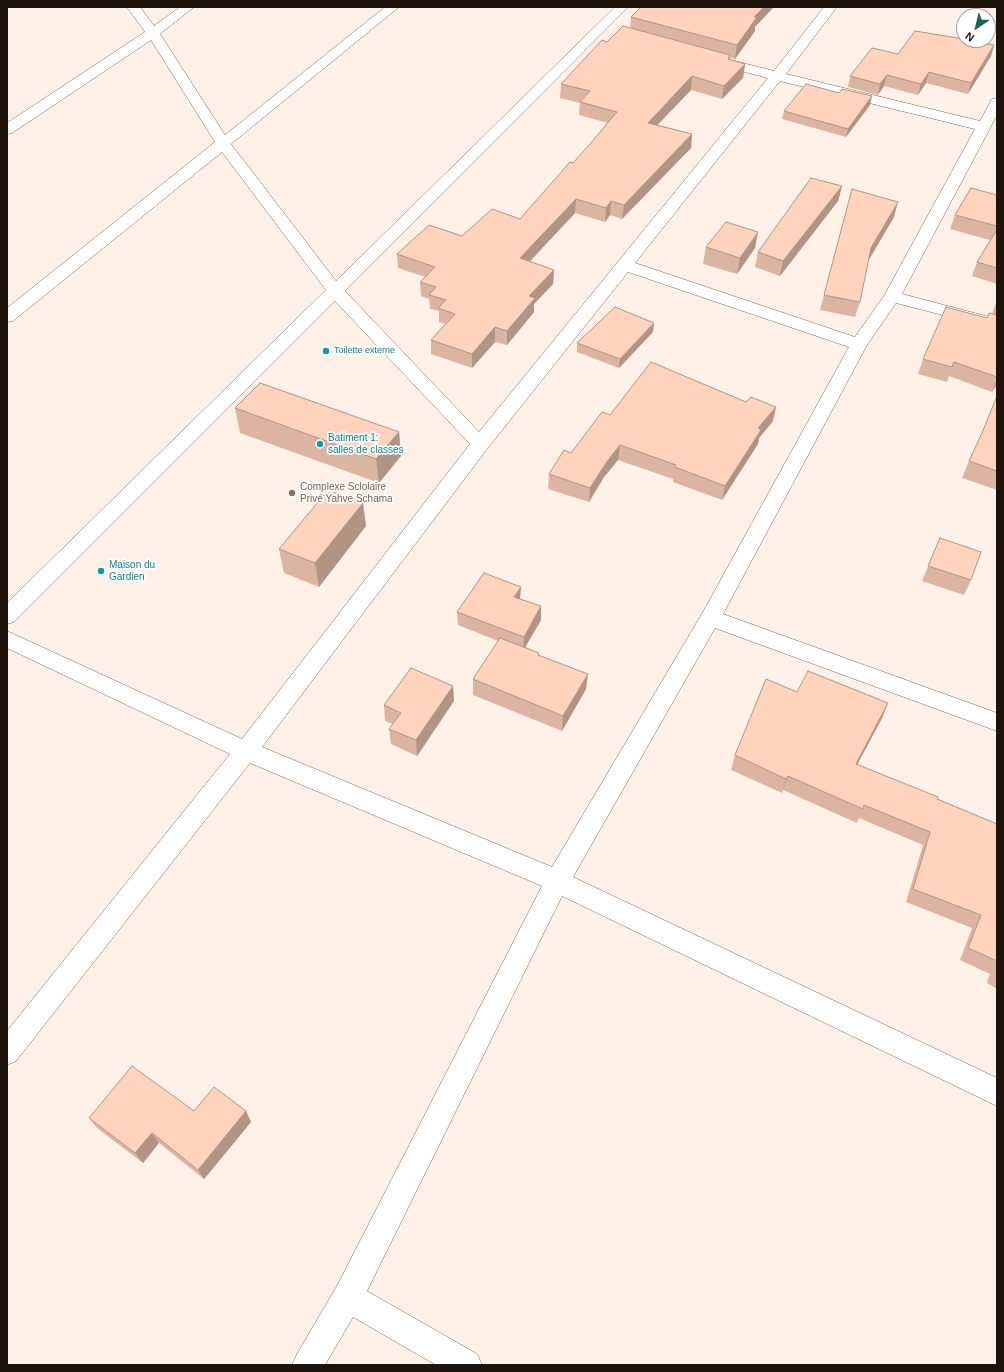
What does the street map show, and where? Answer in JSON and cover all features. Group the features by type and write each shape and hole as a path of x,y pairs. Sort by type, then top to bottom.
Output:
{"street":[{"path":"134,7 153,32 223,143 335,291 480,444"},
{"path":"7,130 188,7"},
{"path":"7,318 393,7"},
{"path":"7,616 335,291 608,30 622,7"},
{"path":"7,1052 246,751 480,444 831,7"},
{"path":"700,56 983,126"},
{"path":"308,1365 348,1297 557,881 710,618 859,344 892,297 997,102"},
{"path":"624,265 859,344"},
{"path":"892,297 997,324"},
{"path":"710,618 997,722"},
{"path":"7,639 246,751 557,881 997,1092"},
{"path":"348,1297 466,1365"}],"building":[{"path":"641,7 764,7 754,17 757,17 737,45 631,17"},
{"path":"623,26 730,55 728,59 745,64 724,86 692,76 648,123 692,134 624,205 611,201 606,208 576,199 520,258 554,270 529,296 535,298 507,331 495,327 472,354 431,340 455,314 438,308 446,300 429,295 436,287 420,282 435,267 397,254 429,225 462,236 492,209 520,219 570,162 573,163 617,112 580,102 590,91 561,84 602,40 607,42"},
{"path":"915,31 956,38 956,48 992,48 971,83 929,72 921,84 887,75 880,84 850,76 872,48 898,54"},
{"path":"806,84 839,93 842,89 872,96 848,129 784,111"},
{"path":"811,178 842,186 783,261 758,252"},
{"path":"971,188 997,195 997,226 955,215"},
{"path":"852,189 898,202 871,248 860,302 824,295"},
{"path":"726,222 758,232 740,258 706,247"},
{"path":"997,230 997,268 977,262"},
{"path":"615,307 654,323 620,359 577,343"},
{"path":"946,307 987,318 989,313 997,315 997,377 954,362 952,367 923,359"},
{"path":"651,362 746,402 751,397 776,407 758,428 761,430 725,486 675,467 676,465 620,445 590,488 549,474 564,450 571,453 602,412 610,415"},
{"path":"260,383 399,432 376,459 235,408"},
{"path":"997,396 997,471 969,461"},
{"path":"328,490 363,503 315,563 279,549"},
{"path":"940,538 981,552 971,580 928,566"},
{"path":"484,573 521,587 514,597 541,606 524,637 457,612"},
{"path":"500,638 539,653 538,655 588,674 563,716 473,679"},
{"path":"411,668 453,686 416,740 389,729 401,713 384,705"},
{"path":"808,671 888,703 856,764 938,797 937,799 997,824 997,961 968,948 981,915 913,889 930,832 864,805 863,809 788,776 786,779 735,755 766,679 797,692"},
{"path":"132,1066 194,1111 214,1087 246,1111 198,1170 152,1133 135,1153 89,1118"}],"place":[{"name":"Toilette externe","path":"326,351"},
{"name":"Batiment 1: salles de classes","path":"320,444"},
{"name":"Complexe Sclolaire Privé Yahve Schama","path":"292,493"},
{"name":"Maison du Gardien","path":"101,571"}]}
